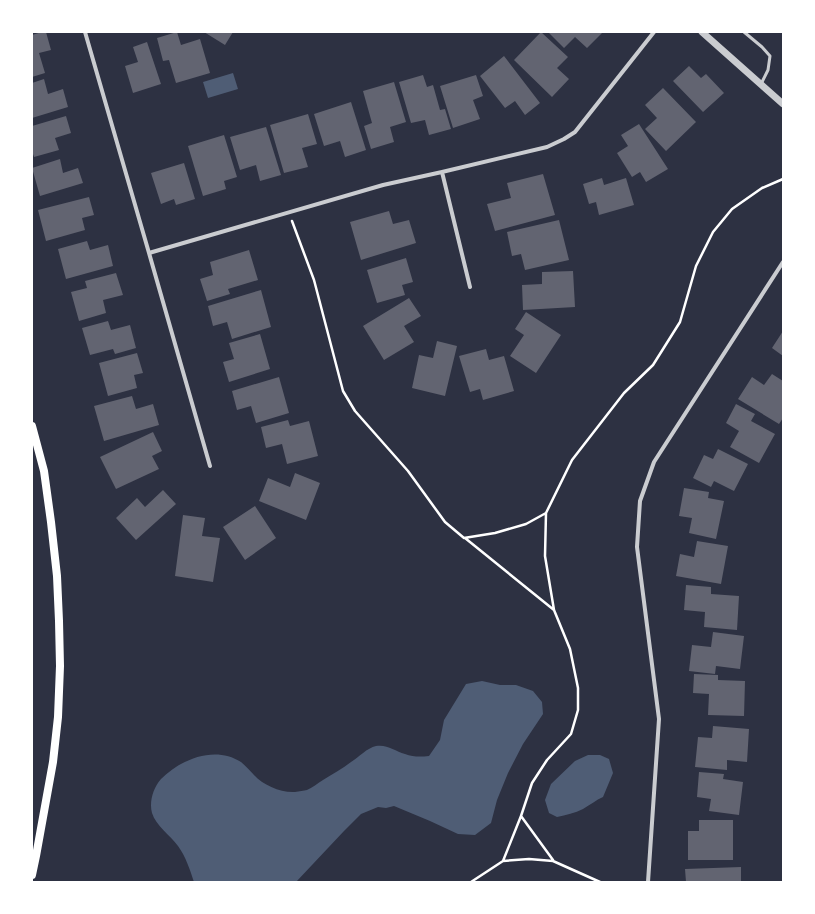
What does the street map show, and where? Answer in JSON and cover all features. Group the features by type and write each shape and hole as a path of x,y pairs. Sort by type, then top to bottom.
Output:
{"main road":[{"path":"32,426 44,471 51,522 58,591 60,666 58,717 53,762 32,875"}],"street":[{"path":"85,32 210,466"},
{"path":"149,253 383,185 547,147 564,140 575,132 654,32"},
{"path":"702,32 783,104"},
{"path":"442,172 470,287"},
{"path":"648,882 659,719 637,547 640,501 654,462 783,262"}],"lane":[{"path":"744,32 770,56 768,70 761,84"}],"path":[{"path":"503,861 532,783 548,760 571,734 578,710 578,688 570,649 554,610 545,556 546,513 572,460 624,393 653,365 680,322 696,266 713,232 732,209 762,188 783,179"},
{"path":"293,225 314,280 343,391 355,411 408,471 445,522 554,610"},
{"path":"464,538 495,533 526,524 546,513"},
{"path":"521,816 553,861"},
{"path":"471,882 503,861 529,859 553,861 600,882"}],"water":[{"path":"233,73 238,89 208,98 203,82"},
{"path":"482,681 500,685 516,685 533,691 542,702 543,714 523,744 508,773 497,800 491,823 475,835 458,834 394,806 386,808 378,807 361,814 296,882 194,882 188,864 181,850 154,818 151,809 152,795 161,779 188,760 199,757 220,755 231,757 241,762 258,779 267,785 278,790 295,792 311,788 366,751 376,746 387,747 411,756 429,756 440,740 444,720 466,684"},
{"path":"588,755 600,755 609,759 613,773 603,797 577,812 557,817 549,813 545,800 551,784 575,761"}],"building":[{"path":"46,32 51,50 39,53 45,73 32,77 32,35"},
{"path":"177,32 181,45 200,39 210,73 176,83 169,60 163,61 157,38"},
{"path":"204,32 233,32 225,45"},
{"path":"541,32 568,57 557,68 569,79 552,97 514,60"},
{"path":"548,32 602,33 587,48 575,37 564,48"},
{"path":"147,42 161,84 133,93 125,66 138,62 133,47"},
{"path":"504,56 540,103 525,115 515,101 505,108 480,76"},
{"path":"689,66 701,78 706,74 724,93 703,112 673,81"},
{"path":"423,75 427,87 433,85 440,110 445,109 451,129 429,135 425,120 411,123 399,82"},
{"path":"476,75 483,96 473,100 480,119 453,128 440,86"},
{"path":"44,79 48,94 63,89 68,107 32,118 32,83"},
{"path":"394,82 406,122 390,127 394,142 371,149 364,126 372,123 363,91"},
{"path":"663,88 696,122 666,151 645,129 657,118 645,105"},
{"path":"351,102 366,150 345,157 340,141 324,146 314,114"},
{"path":"308,114 317,144 302,148 308,167 284,173 270,125"},
{"path":"66,116 71,133 55,138 59,150 34,157 32,151 32,126"},
{"path":"639,124 668,169 646,182 640,172 632,177 617,153 628,146 621,135"},
{"path":"266,127 281,175 260,181 256,165 240,170 230,137"},
{"path":"224,135 237,177 224,181 226,189 203,196 188,146"},
{"path":"60,159 63,173 78,168 83,183 40,196 32,168"},
{"path":"184,163 195,199 176,205 174,199 161,204 151,173"},
{"path":"543,174 555,215 495,231 487,204 511,198 507,183"},
{"path":"602,178 604,185 626,178 634,205 599,215 596,202 589,204 583,184"},
{"path":"89,197 94,215 82,218 85,230 46,241 38,210"},
{"path":"389,211 393,224 409,220 416,243 361,260 350,222"},
{"path":"559,220 569,260 525,270 521,254 512,256 507,232"},
{"path":"87,241 90,250 108,245 113,266 66,279 58,249"},
{"path":"249,250 258,280 228,289 230,294 207,301 200,279 213,275 210,262"},
{"path":"406,258 413,282 402,285 405,295 377,303 367,270"},
{"path":"573,271 575,307 523,310 522,285 542,284 542,272"},
{"path":"116,273 123,295 103,300 106,313 79,321 71,292 87,288 85,281"},
{"path":"261,290 271,327 232,339 227,322 213,326 208,306"},
{"path":"409,298 421,316 404,326 414,342 384,360 363,326"},
{"path":"526,312 561,335 536,373 510,356 524,335 515,329"},
{"path":"108,321 111,330 130,325 136,348 115,354 113,349 90,355 82,328"},
{"path":"783,331 783,356 772,348"},
{"path":"260,334 270,369 229,382 223,362 234,359 229,343"},
{"path":"437,341 457,346 445,396 412,388 419,355 433,358"},
{"path":"486,349 489,360 504,356 514,391 483,400 480,389 470,392 459,356"},
{"path":"137,353 143,373 134,375 137,388 108,396 99,363"},
{"path":"772,374 783,381 783,418 779,424 738,399 752,377 764,385"},
{"path":"279,377 289,413 256,423 251,406 237,410 232,391"},
{"path":"132,396 136,409 153,404 159,425 104,441 94,406"},
{"path":"736,404 755,414 751,421 775,434 759,463 730,447 739,431 726,423"},
{"path":"288,420 290,426 309,421 318,456 287,464 282,444 266,448 261,427"},
{"path":"153,432 162,451 152,456 159,469 116,489 100,457"},
{"path":"718,449 748,464 734,491 714,481 711,487 693,478 704,455 713,459"},
{"path":"295,473 320,483 306,520 259,501 268,478 290,487"},
{"path":"684,488 709,492 708,498 724,501 716,539 689,533 692,518 679,516"},
{"path":"163,490 176,504 136,540 116,518 137,498 145,507"},
{"path":"255,506 276,538 245,560 223,527"},
{"path":"183,515 205,518 202,536 220,538 213,582 175,576"},
{"path":"697,541 728,546 721,584 676,576 680,554 694,557"},
{"path":"686,585 711,587 711,594 739,596 737,630 704,627 705,612 684,610"},
{"path":"713,632 744,636 740,669 716,666 715,674 689,671 692,645 711,647"},
{"path":"694,674 718,675 718,680 745,681 744,716 708,715 709,694 693,693"},
{"path":"713,726 749,729 747,762 727,760 727,770 695,767 698,737 712,738"},
{"path":"699,772 724,774 723,779 743,782 739,815 709,811 711,799 697,797"},
{"path":"699,820 733,820 733,860 688,860 688,831 699,831"},
{"path":"741,867 741,882 686,882 685,869"}]}
